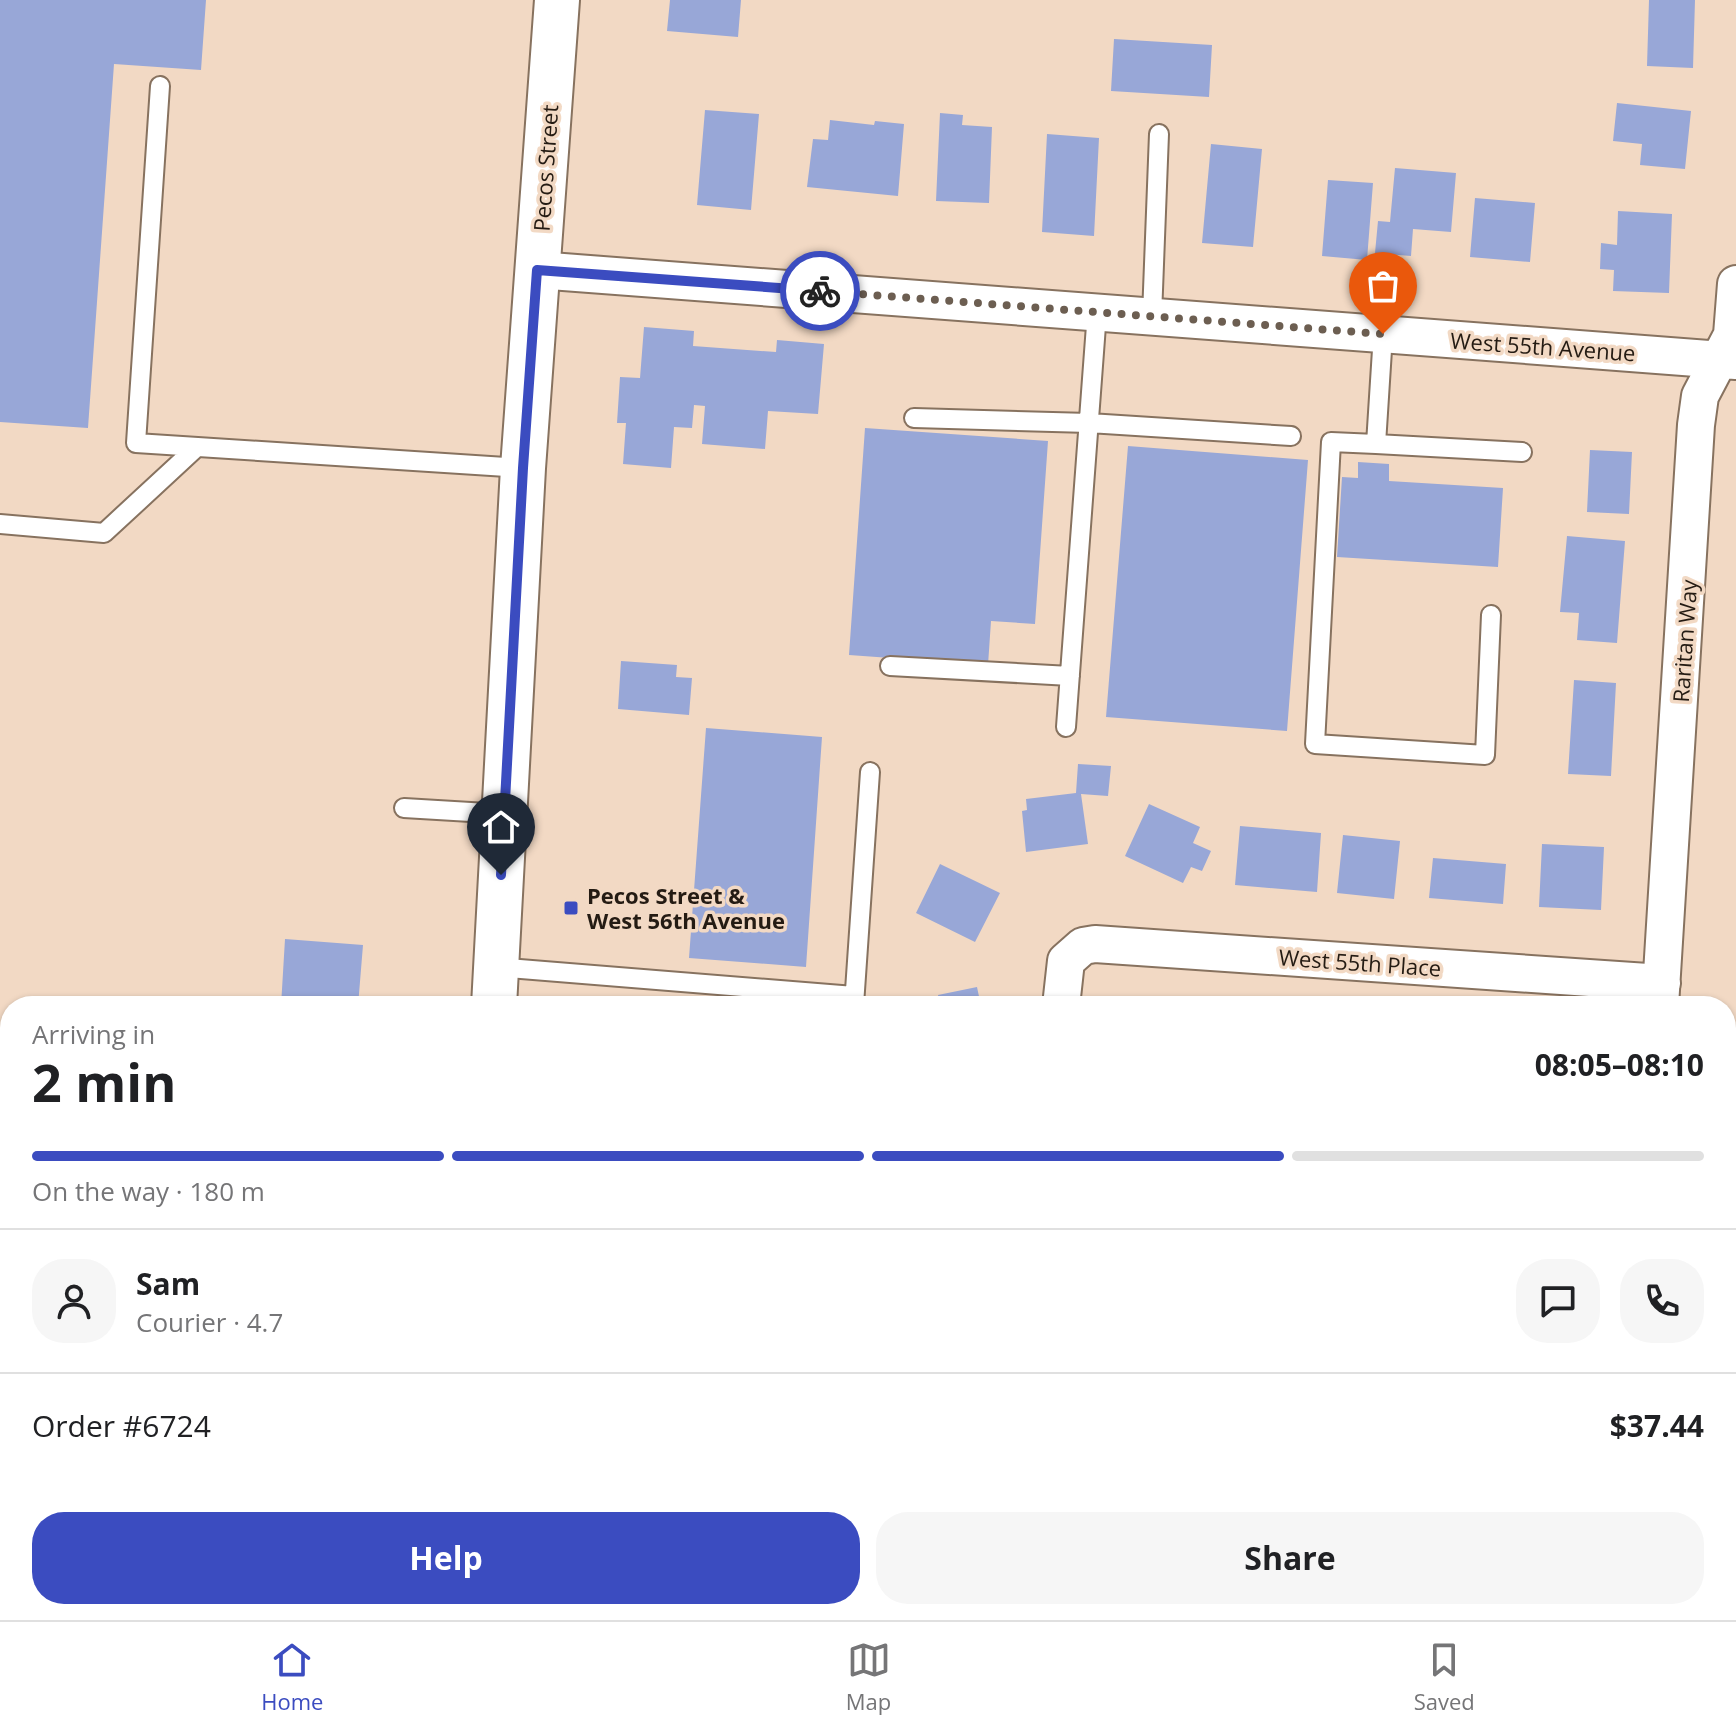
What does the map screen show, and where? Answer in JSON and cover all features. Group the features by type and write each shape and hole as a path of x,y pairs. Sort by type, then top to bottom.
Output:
{"main road":[{"name":"Pecos Street","path":"495,986 523,468 557,0"}],"street":[{"name":"West 55th Avenue","path":"537,270 1728,361"},
{"name":"Raritan Way","path":"1661,994 1696,425 1700,396 1728,361 1736,284"},
{"name":"West 55th Place","path":"1062,996 1066,961 1083,946 1095,944 1661,994"}],"lane":[{"path":"160,86 136,443 523,468"},
{"path":"1152,316 1159,134"},
{"path":"1066,727 1097,312"},
{"path":"1376,444 1383,334"},
{"path":"914,418 1089,423 1291,436"},
{"path":"1491,615 1485,755 1315,744 1331,442 1522,452"},
{"path":"0,524 104,533 197,447"},
{"path":"890,666 1070,676"},
{"path":"854,996 870,772"},
{"path":"404,808 504,814"},
{"path":"495,986 734,996"}],"building":[{"path":"0,0 206,0 201,70 114,64 88,428 0,422"},
{"path":"670,0 741,0 738,37 667,31"},
{"path":"1649,0 1695,0 1693,68 1647,66"},
{"path":"1114,39 1212,45 1209,97 1111,91"},
{"path":"1617,103 1691,111 1685,169 1640,165 1642,144 1613,141"},
{"path":"705,110 759,114 751,210 697,205"},
{"path":"940,113 963,115 962,125 992,127 989,203 936,201"},
{"path":"830,120 874,125 875,121 904,124 898,196 807,187 813,139 828,140"},
{"path":"1047,134 1099,138 1094,236 1042,232"},
{"path":"1211,144 1262,149 1253,247 1202,243"},
{"path":"1395,168 1456,173 1451,232 1413,229 1411,256 1375,253 1378,221 1390,222"},
{"path":"1328,180 1373,183 1367,260 1322,256"},
{"path":"1475,198 1535,203 1530,262 1470,257"},
{"path":"1618,211 1672,214 1669,293 1613,291 1614,270 1600,269 1601,243 1617,245"},
{"path":"644,327 694,331 693,346 776,352 777,340 824,344 818,414 768,411 765,449 702,444 705,406 694,405 692,428 674,427 671,468 623,464 626,423 617,423 620,377 640,378"},
{"path":"865,428 1048,441 1035,624 991,621 988,665 849,655"},
{"path":"1128,446 1308,460 1287,731 1106,717"},
{"path":"1590,450 1632,452 1629,514 1587,512"},
{"path":"1358,462 1389,464 1389,481 1503,488 1498,567 1337,557 1342,477 1358,478"},
{"path":"1567,536 1625,541 1617,643 1577,640 1579,613 1560,612"},
{"path":"621,661 677,665 676,677 692,678 689,715 618,709"},
{"path":"1574,680 1616,683 1611,776 1568,774"},
{"path":"706,728 822,737 806,967 689,958"},
{"path":"1078,764 1111,766 1108,796 1081,794 1088,844 1026,852 1022,811 1027,810 1026,799 1076,793"},
{"path":"1149,804 1200,827 1193,843 1211,851 1202,871 1191,867 1183,883 1125,856"},
{"path":"1240,826 1321,833 1317,892 1235,885"},
{"path":"1343,835 1400,841 1394,899 1337,893"},
{"path":"1542,844 1604,847 1601,910 1539,907"},
{"path":"1433,858 1506,864 1503,904 1429,898"},
{"path":"940,864 1000,893 975,942 916,913"},
{"path":"285,939 363,945 359,996 282,996"},
{"path":"977,987 979,996 938,996"}],"way so far":[{"path":"820,291 1383,334"}],"place":[{"name":"Pecos Street & West 56th Avenue","path":"571,908"}],"route":[{"path":"501,875 537,270 820,291"}]}
